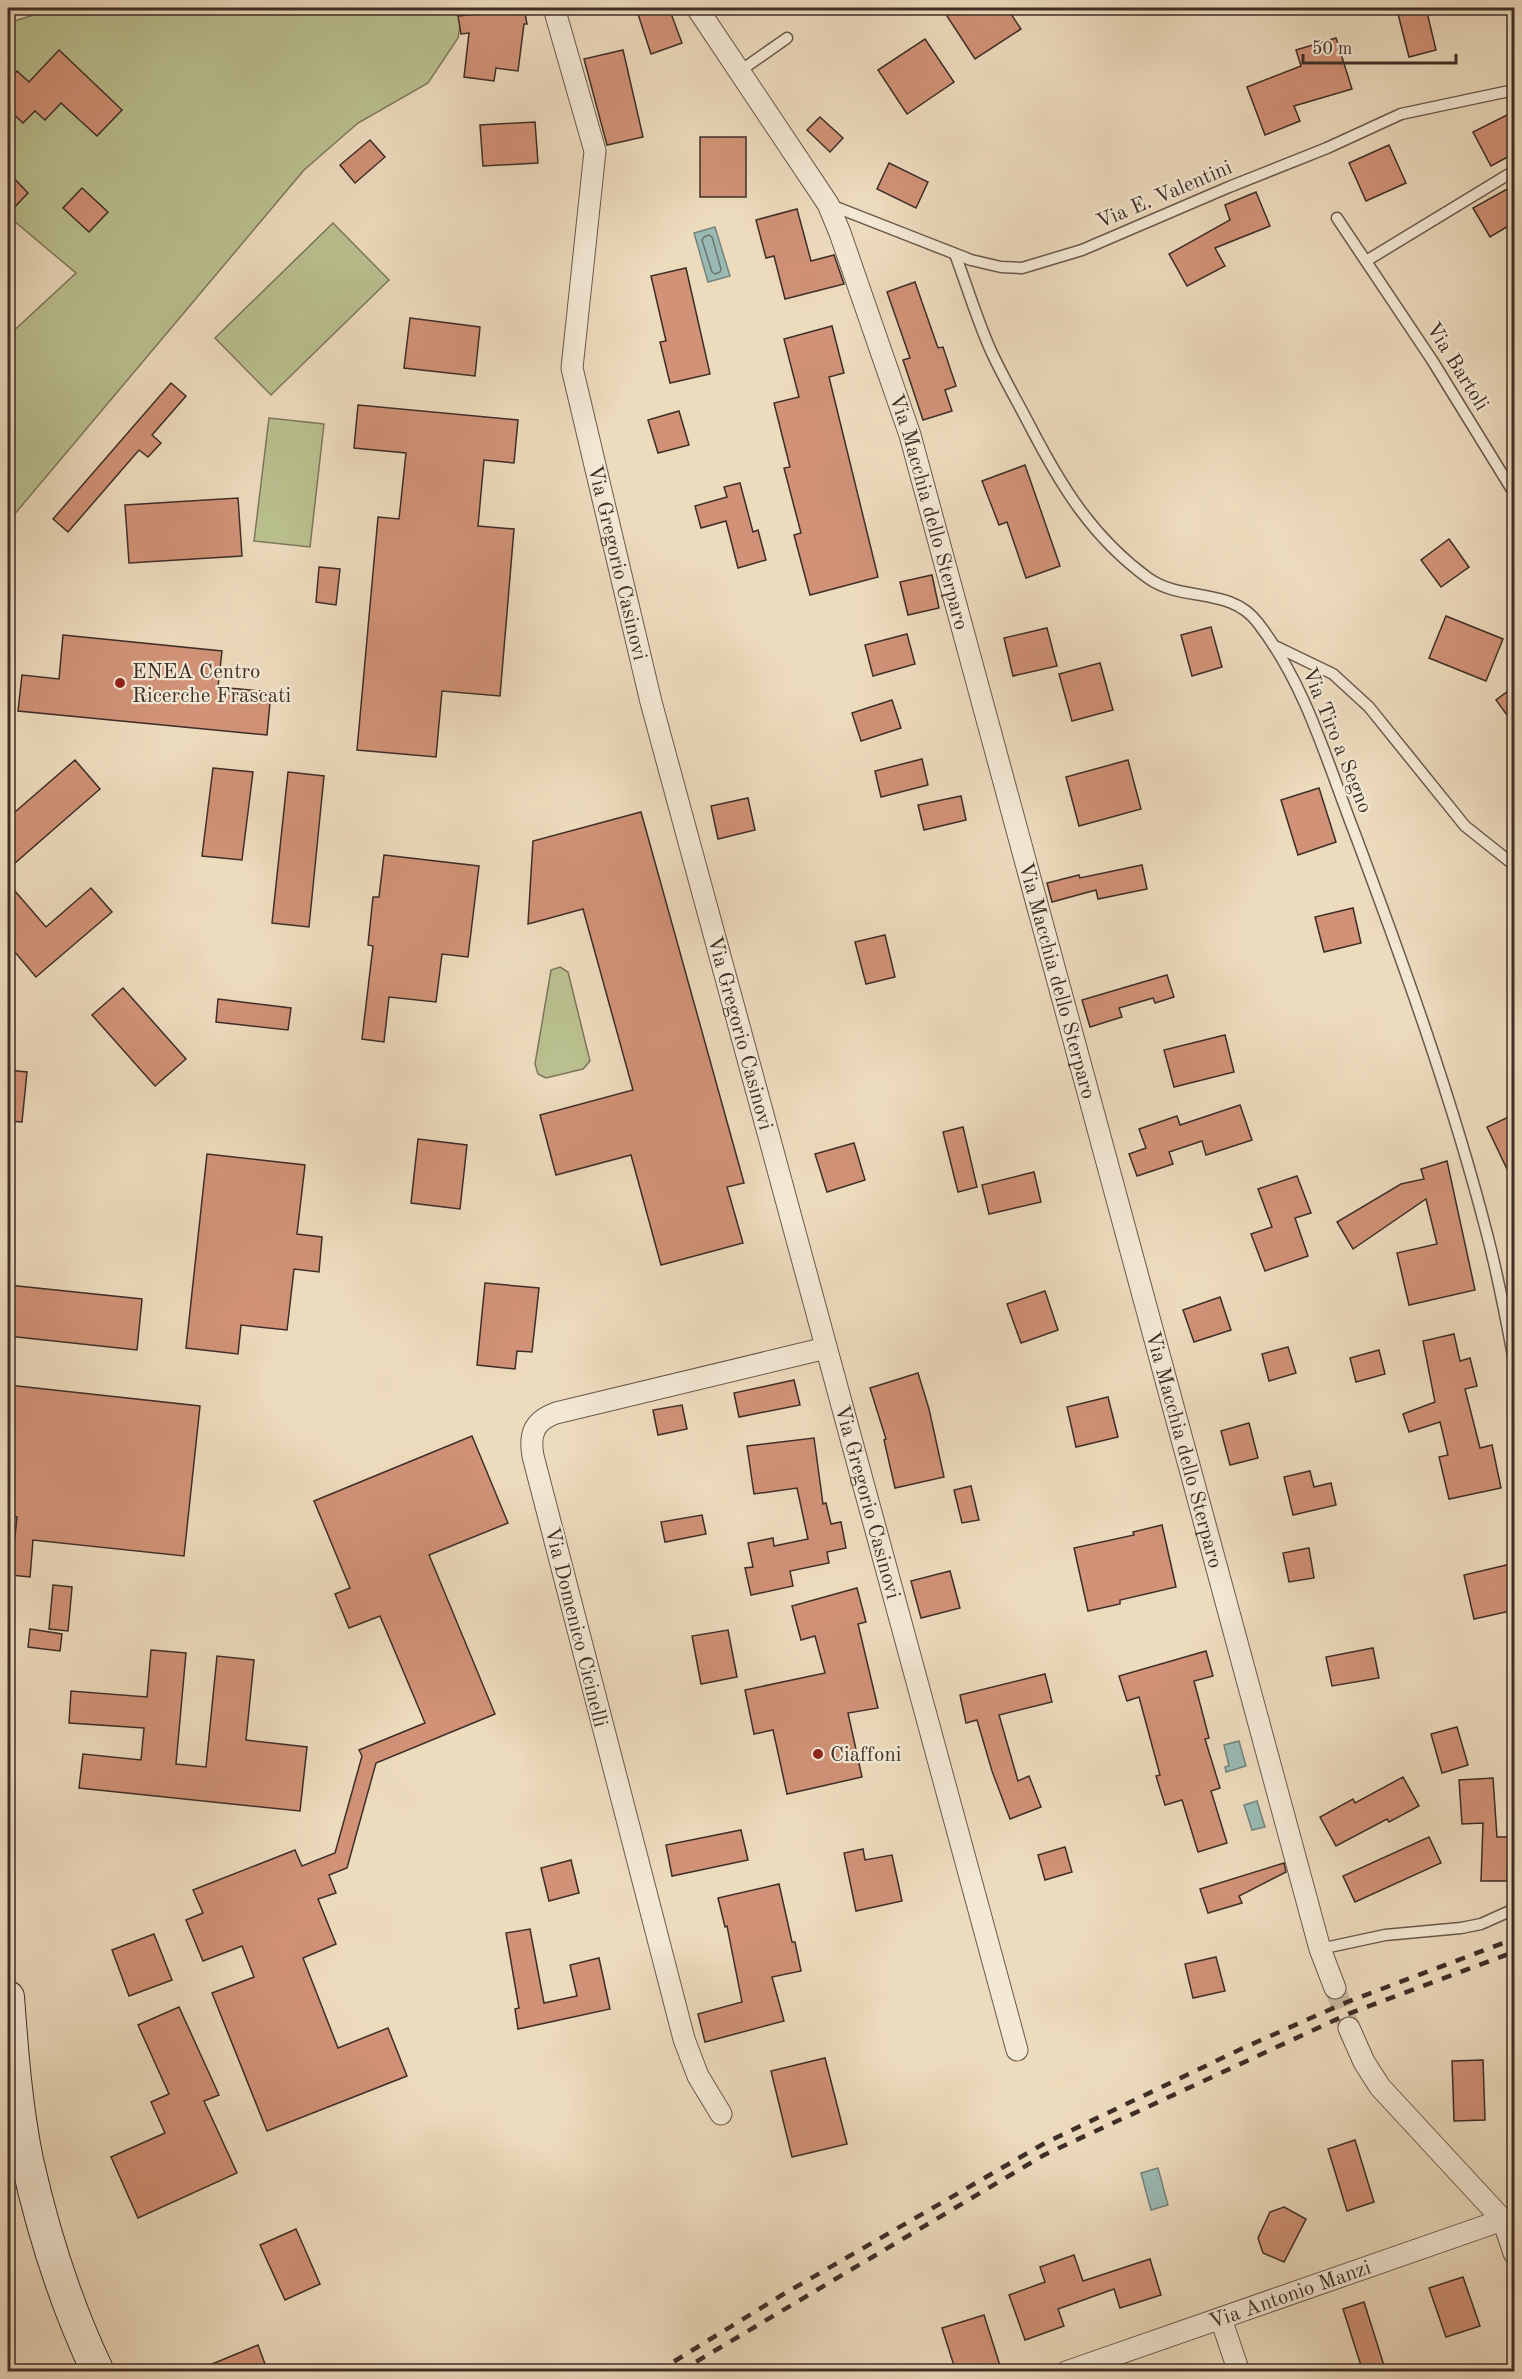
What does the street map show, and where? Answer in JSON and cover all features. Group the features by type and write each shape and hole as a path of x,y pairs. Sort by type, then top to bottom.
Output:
{"street":[{"name":"Via Gregorio Casinovi","path":"554,8 595,151 572,369 651,702 1017,2050"},
{"name":"Via Macchia dello Sterparo","path":"697,8 828,204 846,248 917,460 1320,1949 1335,1988"},
{"name":"Via Domenico Cicinelli","path":"722,2114 698,2076 684,2039 533,1456 532,1434 538,1423 556,1413 826,1348"},
{"path":"8,1997 18,2105 27,2160 51,2248 72,2310 98,2372"},
{"path":"1349,2028 1364,2062 1391,2100 1509,2218 1515,2253"},
{"name":"Via Antonio Manzi","path":"1066,2372 1509,2218"},
{"path":"1221,2319 1239,2372"}],"lane":[{"path":"740,71 788,38"},
{"name":"Via E. Valentini","path":"828,204 982,264 1022,268 1082,250 1229,187 1328,148 1401,114 1515,90"},
{"path":"1366,261 1515,171"},
{"name":"Via Bartoli","path":"1337,218 1432,360 1515,493"},
{"name":"Via Tiro a Segno","path":"955,254 991,351 1050,466 1083,516 1110,545 1153,581 1174,591 1217,597 1237,604 1251,614 1275,646 1302,694 1395,944 1474,1185 1489,1239 1515,1360"},
{"path":"1275,646 1333,674 1369,707 1465,826 1515,865"},
{"path":"1320,1949 1385,1935 1461,1929 1510,1911"}],"green space":[{"path":"56,8 463,8 458,38 428,83 358,123 304,170 8,522 8,336 76,273 8,216 8,23"},
{"path":"333,223 389,280 271,395 215,338"},
{"path":"269,418 324,424 310,547 254,541"},
{"path":"560,967 568,972 590,1061 583,1069 546,1078 538,1074 535,1064 551,970"}],"water":[{"path":"715,227 730,276 708,282 694,233"},
{"path":"1239,1741 1246,1766 1226,1772 1225,1767 1229,1766 1224,1745"},
{"path":"1257,1801 1265,1827 1252,1830 1244,1805"},
{"path":"1158,2168 1168,2205 1151,2210 1141,2173"}],"building":[{"path":"475,8 524,8 527,24 524,24 518,71 496,68 494,81 464,77 469,33 461,34 458,16 476,14"},
{"path":"647,8 669,8 682,43 651,54 637,11"},
{"path":"953,8 1007,8 1021,29 975,59 945,13"},
{"path":"1426,8 1436,50 1409,57 1397,10"},
{"path":"1336,38 1352,89 1294,106 1300,121 1265,135 1247,87 1301,66 1296,50"},
{"path":"925,39 954,82 907,114 878,70"},
{"path":"59,50 122,110 97,136 61,103 45,120 35,111 23,123 8,109 8,81 17,71 29,82"},
{"path":"623,50 643,137 607,145 584,59"},
{"path":"1515,111 1515,153 1491,166 1473,132"},
{"path":"820,117 843,138 830,152 807,130"},
{"path":"535,122 538,163 483,166 480,125"},
{"path":"700,137 746,137 746,197 700,197"},
{"path":"370,140 385,157 355,183 340,165"},
{"path":"1389,145 1406,183 1366,201 1349,163"},
{"path":"889,163 928,182 916,208 877,189"},
{"path":"8,172 28,193 8,214"},
{"path":"82,188 108,212 89,232 63,208"},
{"path":"1509,188 1515,198 1515,222 1490,237 1473,208"},
{"path":"1256,192 1270,226 1215,248 1225,266 1187,286 1169,254 1230,220 1225,205"},
{"path":"797,209 811,261 834,255 844,284 785,299 774,256 766,258 756,220"},
{"path":"686,268 710,374 670,383 660,342 666,341 651,276"},
{"path":"915,282 938,348 943,347 956,386 945,390 952,411 923,420 903,360 910,358 887,292"},
{"path":"410,318 480,327 475,376 404,368"},
{"path":"832,326 844,373 829,377 878,577 810,595 794,535 801,533 784,468 790,467 774,403 799,397 784,339"},
{"path":"171,383 186,396 152,435 161,443 148,457 139,450 68,532 53,519"},
{"path":"358,405 518,420 514,463 484,460 478,526 514,529 500,696 442,691 436,757 357,750 378,517 399,519 406,453 354,448"},
{"path":"679,411 689,445 658,453 648,420"},
{"path":"1025,465 1060,566 1026,578 1007,522 999,525 982,481"},
{"path":"740,483 753,532 758,530 766,560 738,568 726,521 701,528 695,506 727,497 724,487"},
{"path":"238,498 242,556 129,563 125,505"},
{"path":"1449,539 1469,567 1441,587 1421,560"},
{"path":"319,567 340,569 336,605 316,602"},
{"path":"932,575 939,608 908,615 900,582"},
{"path":"1446,616 1503,639 1486,681 1429,658"},
{"path":"1211,627 1222,667 1192,676 1181,635"},
{"path":"1047,628 1057,666 1013,676 1004,638"},
{"path":"907,634 915,664 873,676 865,645"},
{"name":"ENEA Centro Ricerche Frascati","path":"63,635 222,651 218,687 271,692 267,735 18,711 22,675 59,679"},
{"path":"1100,663 1113,710 1072,721 1059,674"},
{"path":"1515,686 1515,726 1496,700"},
{"path":"892,700 901,728 861,741 852,713"},
{"path":"922,759 928,785 881,797 875,771"},
{"path":"75,760 100,789 8,869 8,818"},
{"path":"1128,760 1141,809 1079,826 1066,777"},
{"path":"213,768 253,772 242,860 202,856"},
{"path":"288,772 324,776 309,927 272,923"},
{"path":"1319,788 1336,842 1298,855 1281,800"},
{"path":"961,796 966,820 924,830 918,805"},
{"path":"748,798 755,830 718,839 711,806"},
{"path":"641,812 744,1183 727,1187 743,1243 661,1265 631,1155 556,1175 540,1115 633,1090 583,909 528,924 533,841"},
{"path":"384,855 479,866 468,957 442,954 436,1002 389,997 384,1042 362,1039 373,946 368,945 373,897 379,897"},
{"path":"1142,865 1147,889 1098,899 1096,890 1052,902 1047,883 1079,875 1080,878"},
{"path":"8,883 46,927 91,888 112,912 36,977 8,944"},
{"path":"1353,908 1361,943 1324,952 1315,917"},
{"path":"885,935 895,977 866,984 855,942"},
{"path":"1167,975 1174,997 1155,1003 1153,998 1119,1008 1122,1017 1090,1027 1082,1000"},
{"path":"123,988 186,1059 155,1086 92,1015"},
{"path":"218,999 291,1008 288,1030 216,1022"},
{"path":"1225,1035 1234,1072 1174,1087 1164,1050"},
{"path":"8,1070 27,1072 22,1122 8,1121"},
{"path":"1240,1105 1252,1140 1206,1155 1202,1141 1169,1152 1173,1164 1137,1176 1129,1154 1146,1148 1139,1129 1177,1116 1180,1125"},
{"path":"1515,1114 1515,1186 1487,1127"},
{"path":"963,1127 977,1187 958,1192 943,1132"},
{"path":"418,1139 467,1145 460,1209 411,1203"},
{"path":"854,1143 865,1180 827,1192 815,1154"},
{"path":"207,1154 305,1165 297,1234 322,1237 319,1272 294,1269 287,1330 241,1325 238,1354 186,1348"},
{"path":"1447,1161 1475,1290 1409,1305 1397,1253 1437,1244 1426,1199 1353,1249 1337,1222 1401,1184 1424,1179 1421,1169"},
{"path":"1034,1172 1041,1202 989,1214 982,1185"},
{"path":"1297,1176 1311,1213 1295,1218 1308,1256 1265,1271 1251,1234 1272,1227 1258,1189"},
{"path":"485,1283 539,1288 532,1352 517,1351 515,1369 477,1365"},
{"path":"8,1285 142,1299 137,1350 8,1336"},
{"path":"1045,1291 1058,1330 1021,1343 1007,1304"},
{"path":"1220,1297 1231,1330 1194,1342 1183,1310"},
{"path":"1454,1334 1460,1361 1470,1358 1477,1386 1465,1389 1480,1448 1492,1445 1501,1488 1449,1499 1439,1457 1448,1455 1440,1422 1409,1432 1403,1414 1435,1402 1423,1341"},
{"path":"1288,1347 1296,1373 1269,1381 1262,1354"},
{"path":"1379,1350 1385,1374 1356,1382 1350,1358"},
{"path":"918,1373 929,1409 944,1477 895,1488 884,1440 886,1439 870,1388"},
{"path":"794,1380 800,1405 739,1417 734,1393"},
{"path":"8,1385 200,1406 184,1556 33,1540 30,1577 11,1575 17,1517 8,1516"},
{"path":"1108,1397 1118,1437 1076,1447 1067,1407"},
{"path":"682,1405 687,1429 658,1435 653,1410"},
{"path":"1249,1423 1258,1458 1230,1465 1221,1431"},
{"path":"472,1436 508,1523 429,1555 495,1714 376,1763 347,1868 329,1875 336,1893 318,1899 336,1944 303,1958 338,2048 388,2028 407,2076 267,2131 212,1993 254,1977 242,1946 203,1961 186,1920 203,1913 193,1890 295,1850 302,1866 335,1853 362,1756 359,1750 425,1723 380,1616 349,1628 335,1594 350,1588 314,1501"},
{"path":"814,1438 823,1504 826,1503 831,1524 841,1522 846,1548 827,1552 829,1563 790,1571 793,1586 751,1595 745,1568 753,1567 748,1543 773,1538 774,1546 808,1539 797,1488 754,1494 747,1446"},
{"path":"1310,1471 1314,1487 1331,1483 1336,1505 1293,1515 1284,1477"},
{"path":"971,1486 979,1520 962,1523 954,1490"},
{"path":"702,1515 706,1534 665,1542 661,1522"},
{"path":"1162,1525 1176,1587 1120,1600 1120,1604 1088,1611 1074,1548 1134,1535 1133,1532"},
{"path":"1309,1548 1314,1578 1289,1582 1283,1553"},
{"path":"1515,1563 1515,1610 1474,1619 1464,1575"},
{"path":"950,1571 960,1608 921,1618 911,1581"},
{"path":"53,1585 72,1587 68,1631 49,1629"},
{"path":"857,1588 866,1622 858,1624 878,1708 848,1713 862,1777 787,1794 773,1730 754,1734 745,1690 825,1673 815,1636 801,1640 792,1606"},
{"path":"30,1629 62,1634 60,1651 28,1647"},
{"path":"728,1630 737,1677 701,1684 692,1636"},
{"path":"1373,1648 1379,1678 1332,1686 1326,1657"},
{"path":"151,1650 186,1653 176,1764 206,1767 217,1656 254,1660 246,1740 307,1747 300,1811 79,1788 83,1754 141,1760 144,1728 69,1723 71,1691 147,1697"},
{"path":"1206,1651 1213,1676 1194,1681 1209,1738 1205,1739 1220,1788 1211,1791 1227,1843 1198,1852 1182,1800 1165,1805 1156,1776 1160,1775 1139,1697 1127,1701 1119,1676"},
{"path":"1045,1674 1052,1702 999,1715 1018,1781 1029,1776 1041,1807 1010,1819 992,1771 977,1720 966,1723 960,1695"},
{"path":"1457,1727 1468,1765 1442,1773 1431,1734"},
{"path":"1403,1777 1419,1806 1389,1822 1387,1819 1336,1846 1320,1817 1353,1799 1355,1803"},
{"path":"1493,1778 1497,1837 1508,1837 1507,1881 1481,1881 1483,1823 1462,1824 1459,1780"},
{"path":"741,1830 748,1860 672,1876 666,1845"},
{"path":"1429,1837 1441,1863 1355,1902 1343,1876"},
{"path":"1065,1847 1072,1872 1045,1880 1038,1855"},
{"path":"863,1849 865,1860 892,1855 902,1901 856,1911 844,1853"},
{"path":"571,1860 579,1893 549,1901 541,1868"},
{"path":"1284,1863 1286,1872 1239,1896 1242,1903 1208,1913 1200,1889"},
{"path":"779,1884 801,1971 772,1977 784,2021 705,2042 698,2014 742,2002 727,1926 725,1927 718,1898"},
{"path":"530,1929 544,2003 577,1996 570,1965 599,1958 610,2009 518,2029 515,2009 519,2008 506,1933"},
{"path":"154,1934 172,1980 129,1996 112,1950"},
{"path":"1216,1957 1225,1991 1193,1998 1185,1964"},
{"path":"179,2007 219,2095 204,2101 237,2173 138,2218 111,2157 165,2133 151,2102 169,2094 138,2025"},
{"path":"825,2058 847,2144 792,2157 771,2071"},
{"path":"1483,2060 1485,2120 1454,2121 1452,2061"},
{"path":"1355,2140 1374,2202 1347,2211 1328,2149"},
{"path":"1284,2207 1306,2219 1284,2262 1263,2253 1258,2238 1270,2212"},
{"path":"296,2229 320,2284 285,2300 260,2245"},
{"path":"1074,2255 1083,2281 1150,2259 1161,2295 1120,2308 1114,2289 1058,2309 1064,2326 1025,2340 1009,2295 1045,2282 1040,2267"},
{"path":"1463,2277 1480,2326 1446,2337 1429,2288"},
{"path":"1364,2302 1386,2372 1363,2372 1343,2309"},
{"path":"984,2315 1002,2372 956,2372 942,2328"},
{"path":"258,2345 268,2372 195,2372 195,2371"}],"tunnel":[{"path":"1335,1988 1349,2028"}],"railway":[{"path":"657,2372 782,2295 1045,2143 1241,2049 1347,2002 1514,1939"},
{"path":"679,2372 1044,2155 1348,2014 1514,1952"}],"place":[{"name":"ENEA Centro Ricerche Frascati","path":"120,683"},
{"name":"Ciaffoni","path":"818,1754"}]}
